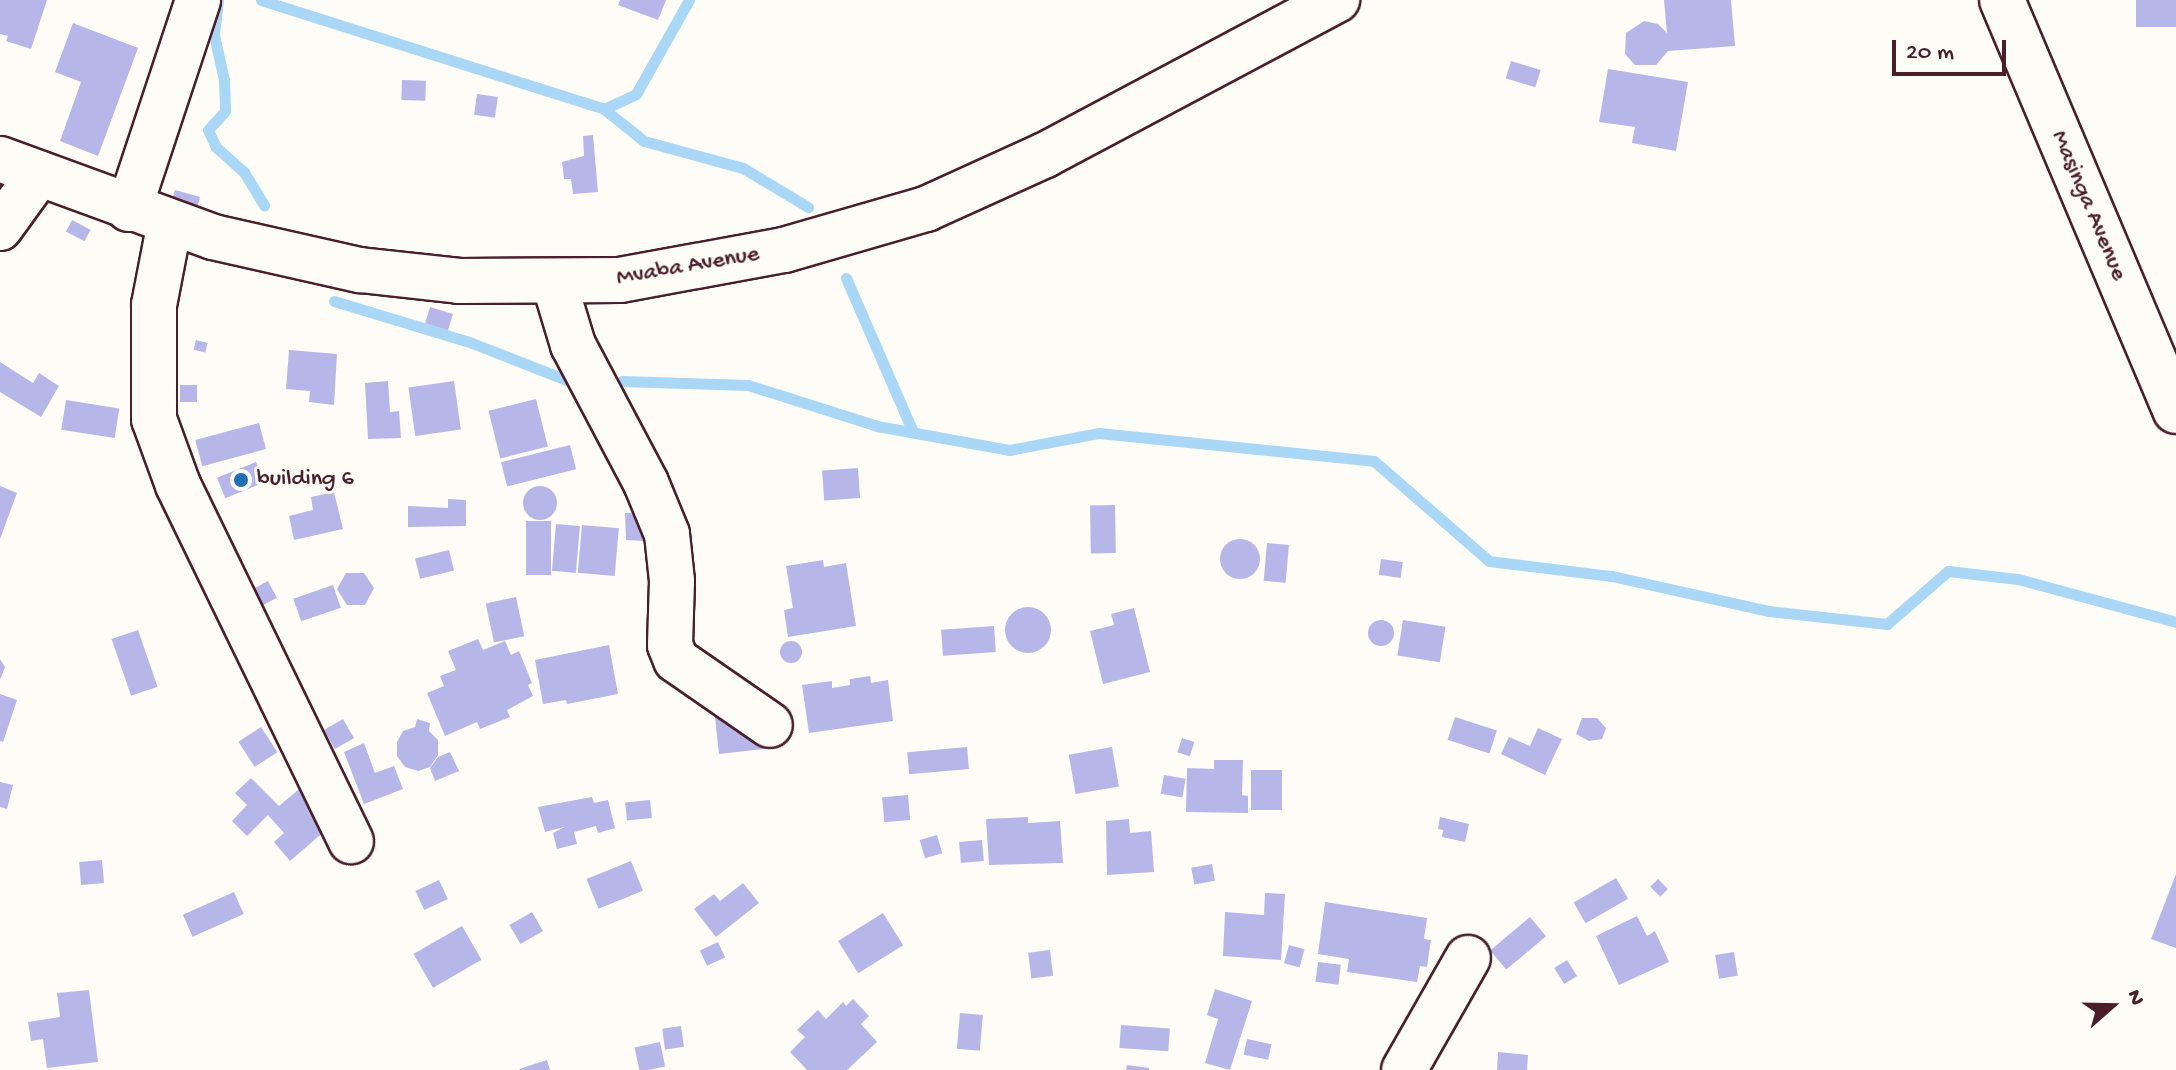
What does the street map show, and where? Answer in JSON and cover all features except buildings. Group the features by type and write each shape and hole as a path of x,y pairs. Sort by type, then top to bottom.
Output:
{"street":[{"path":"129,209 198,0"},
{"name":"Mvaba Avenue","path":"20,167 170,222 265,250 360,270 459,281 620,280 711,265 862,230 926,209 1045,155 1337,0"},
{"name":"Masinga Avenue","path":"2002,0 2176,411"},
{"path":"0,228 20,167"},
{"path":"170,222 154,305 154,419 178,485 351,841"},
{"path":"554,282 573,345 646,483 667,534 672,581 670,645 676,660 770,725"},
{"path":"1404,1070 1468,958"}],"waterway":[{"path":"261,0 604,109 636,94 689,0"},
{"path":"218,1 214,35 224,80 225,111 208,130 216,147 244,172 264,205"},
{"path":"604,109 644,141 743,168 808,207"},
{"path":"846,278 913,432"},
{"path":"334,301 472,343 569,381"},
{"path":"622,381 748,385 877,426 1009,450 1099,433 1374,461 1489,561 1612,576 1769,611 1887,624 1948,571 2018,579 2176,622"}],"place":[{"name":"building 6","path":"241,480"}]}
